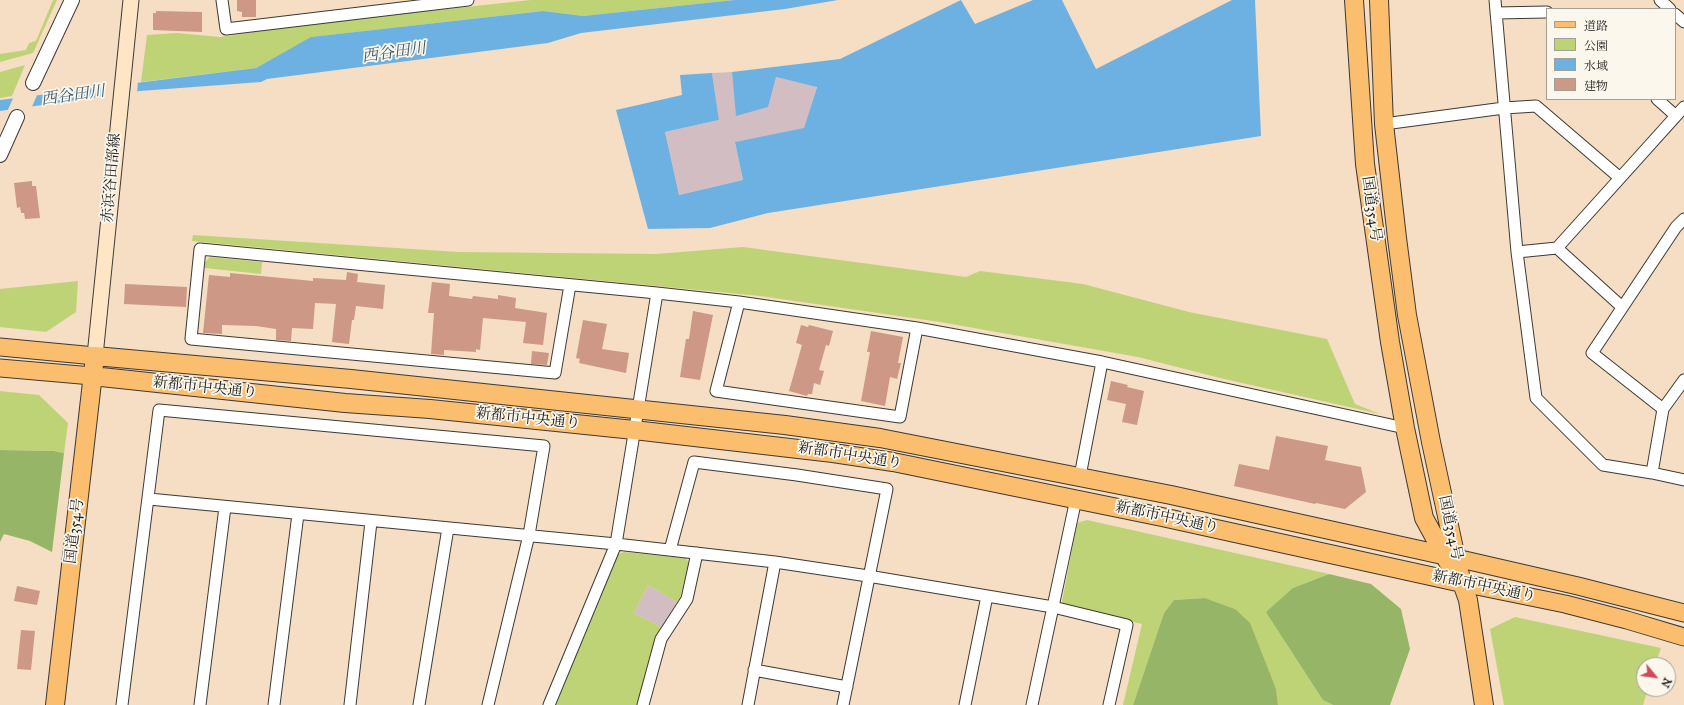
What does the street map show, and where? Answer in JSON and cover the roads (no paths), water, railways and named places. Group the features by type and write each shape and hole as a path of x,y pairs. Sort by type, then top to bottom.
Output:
{"highway":[{"name":"国道354号","path":"1354,0 1365,164 1390,342 1405,428 1424,518 1450,556 1468,600 1484,705"},
{"name":"国道354号","path":"1379,0 1384,124 1397,238 1407,315 1431,442 1450,556"},
{"name":"国道354号","path":"54,705 95,356"},
{"name":"新都市中央通り","path":"95,356 351,379 785,425 880,438 1080,476 1450,556"},
{"name":"新都市中央通り","path":"92,376 345,403 430,409 634,430 826,452 878,460 1076,499 1462,583"}],"main road":[{"name":"赤浜谷田部線","path":"95,356 131,0"},
{"name":"新都市中央通り","path":"0,347 95,356"},
{"name":"新都市中央通り","path":"0,368 92,376"},
{"name":"新都市中央通り","path":"1450,556 1684,613"},
{"name":"新都市中央通り","path":"1462,583 1565,604 1684,637"}],"street":[{"path":"33,83 72,0"},
{"path":"222,0 226,29 468,0"},
{"path":"1495,0 1517,252 1536,398 1603,465 1684,480"},
{"path":"1660,0 1669,8"},
{"path":"1496,13 1546,12"},
{"path":"1676,15 1684,22"},
{"path":"1658,100 1676,116"},
{"path":"1384,124 1504,108 1536,106 1620,178"},
{"path":"1517,252 1557,248 1684,107"},
{"path":"0,155 17,117"},
{"path":"1663,409 1592,352 1676,227 1684,219"},
{"path":"1557,248 1622,307"},
{"path":"570,285 555,373 192,339 200,250 658,293 739,302 917,328 1102,362 1405,428"},
{"path":"549,705 616,544 658,293"},
{"path":"739,302 716,390 900,417 917,328"},
{"path":"1080,476 1102,362"},
{"path":"1652,473 1663,409 1684,380"},
{"path":"122,705 159,410 544,446 529,535 488,705"},
{"path":"670,550 694,462 798,475 887,489 868,576 843,705"},
{"path":"149,499 371,522 529,535 775,562 1053,607 1127,625 1109,705"},
{"path":"1032,705 1076,499"},
{"path":"200,705 225,507"},
{"path":"274,705 298,514"},
{"path":"350,705 371,522"},
{"path":"419,705 448,528"},
{"path":"643,705 662,639 687,599 697,553"},
{"path":"748,705 775,562"},
{"path":"965,705 987,596"},
{"path":"754,670 847,687"}],"water":[{"name":"西谷田川","path":"734,0 838,0 785,9 581,33 548,43 267,79 261,82 140,91 0,111 0,100 256,68 311,37 543,11 583,16"},
{"path":"961,0 975,24 1033,0 1062,0 1096,69 1232,0 1255,0 1261,136 768,213 710,228 648,229 616,110 682,95 680,75 712,73 719,120 665,132 679,195 743,180 735,142 804,128 817,87 776,77 768,107 736,116 732,72 840,59"}]}
